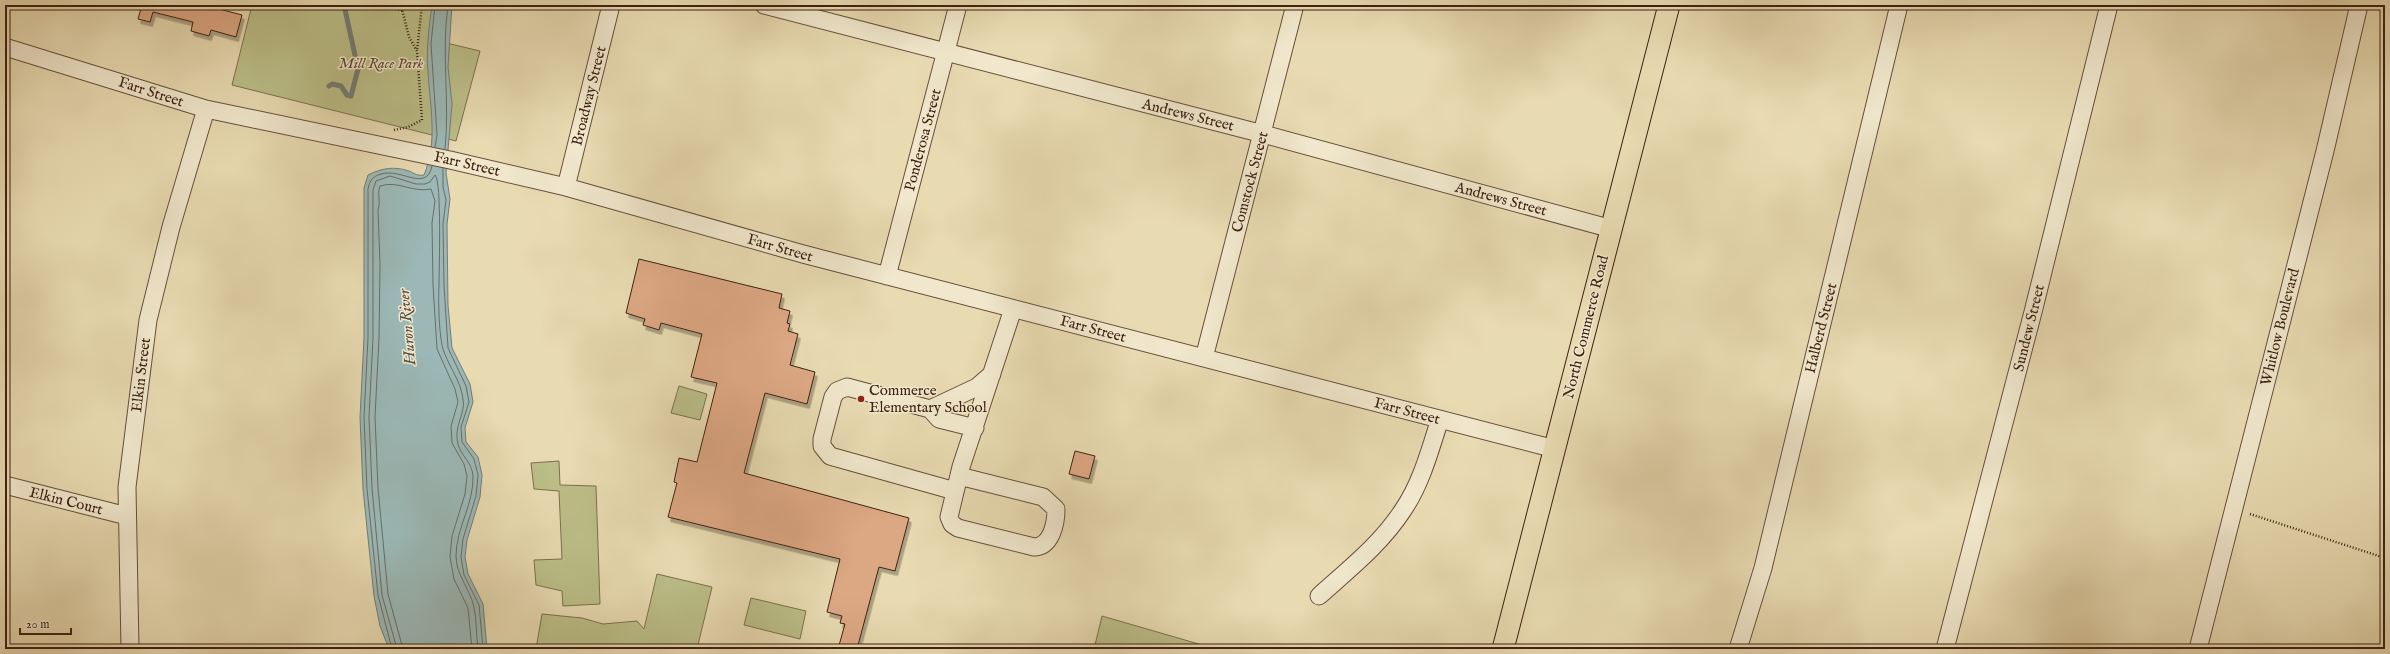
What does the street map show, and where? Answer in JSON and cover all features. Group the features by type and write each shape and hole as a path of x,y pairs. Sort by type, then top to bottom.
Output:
{"main road":[{"name":"North Commerce Road","path":"1503,649 1669,5"}],"street":[{"name":"Broadway Street","path":"566,187 612,5"},
{"name":"Andrews Street","path":"764,5 946,54 1263,134 1612,229"},
{"name":"Ponderosa Street","path":"887,276 958,5"},
{"name":"Comstock Street","path":"1204,358 1296,5"},
{"name":"Halberd Street","path":"1738,649 1763,568 1900,5"},
{"name":"Sundew Street","path":"1945,649 2033,312 2109,5"},
{"name":"Whitlow Boulevard","path":"2198,649 2325,151 2359,5"},
{"name":"Farr Street","path":"5,47 206,109 450,160 566,187 887,276 1556,448"},
{"name":"Elkin Street","path":"130,649 127,487 148,320 172,228 206,109"},
{"path":"975,428 939,418 930,409 847,387 842,389 834,397 822,446 825,452 835,459 957,484 1042,497 1056,509 1056,516 1048,540 1044,545 1034,547 958,528 952,524 949,517 957,484 975,428 1013,308"},
{"path":"930,409 977,387 992,374"},
{"path":"1320,596 1371,549 1404,509 1422,470 1440,419"},
{"name":"Elkin Court","path":"5,485 128,516"}],"path":[{"path":"381,5 403,11"},
{"path":"401,5 409,37 418,51"},
{"path":"389,131 408,127 422,120 418,51 422,5"},
{"path":"2234,508 2385,558"}],"green space":[{"name":"Mill Race Park","path":"252,5 443,5 434,40 480,51 456,141 232,85"},
{"path":"679,386 707,394 700,420 671,413"},
{"path":"559,461 560,485 596,486 600,604 563,606 562,591 536,585 534,560 562,559 559,491 534,489 531,463"},
{"path":"657,574 712,587 697,649 536,649 542,614 582,618 603,624 637,621 644,629"},
{"path":"751,598 806,611 800,639 744,625"},
{"path":"1102,616 1216,649 1094,649"}],"water":[{"name":"Huron River","path":"432,5 452,5 448,67 452,104 446,173 450,199 447,224 448,305 452,348 470,384 473,402 465,428 466,442 478,457 482,475 480,497 467,540 465,557 468,574 483,604 487,649 389,649 380,626 374,596 363,489 360,417 364,338 364,188 368,175 383,169 393,168 409,171 418,175 424,175 431,150 432,137 427,55"}],"building":[{"path":"142,5 204,5 242,15 236,37 211,30 209,36 191,31 193,22 153,12 150,22 138,19"},
{"path":"639,259 782,294 779,308 790,311 787,323 790,324 788,331 798,334 790,365 815,372 807,404 765,393 744,473 909,518 895,571 879,567 857,649 838,649 845,624 840,623 842,616 827,612 840,559 668,517 677,483 674,482 679,458 697,462 717,383 691,377 702,334 661,323 659,330 643,325 645,319 626,313"},
{"path":"1075,451 1095,456 1089,479 1069,474"}],"waterway":[{"path":"329,86 332,84 341,86 347,95 351,96 358,69 344,5"}],"place":[{"name":"Commerce Elementary School","path":"861,399"}]}
